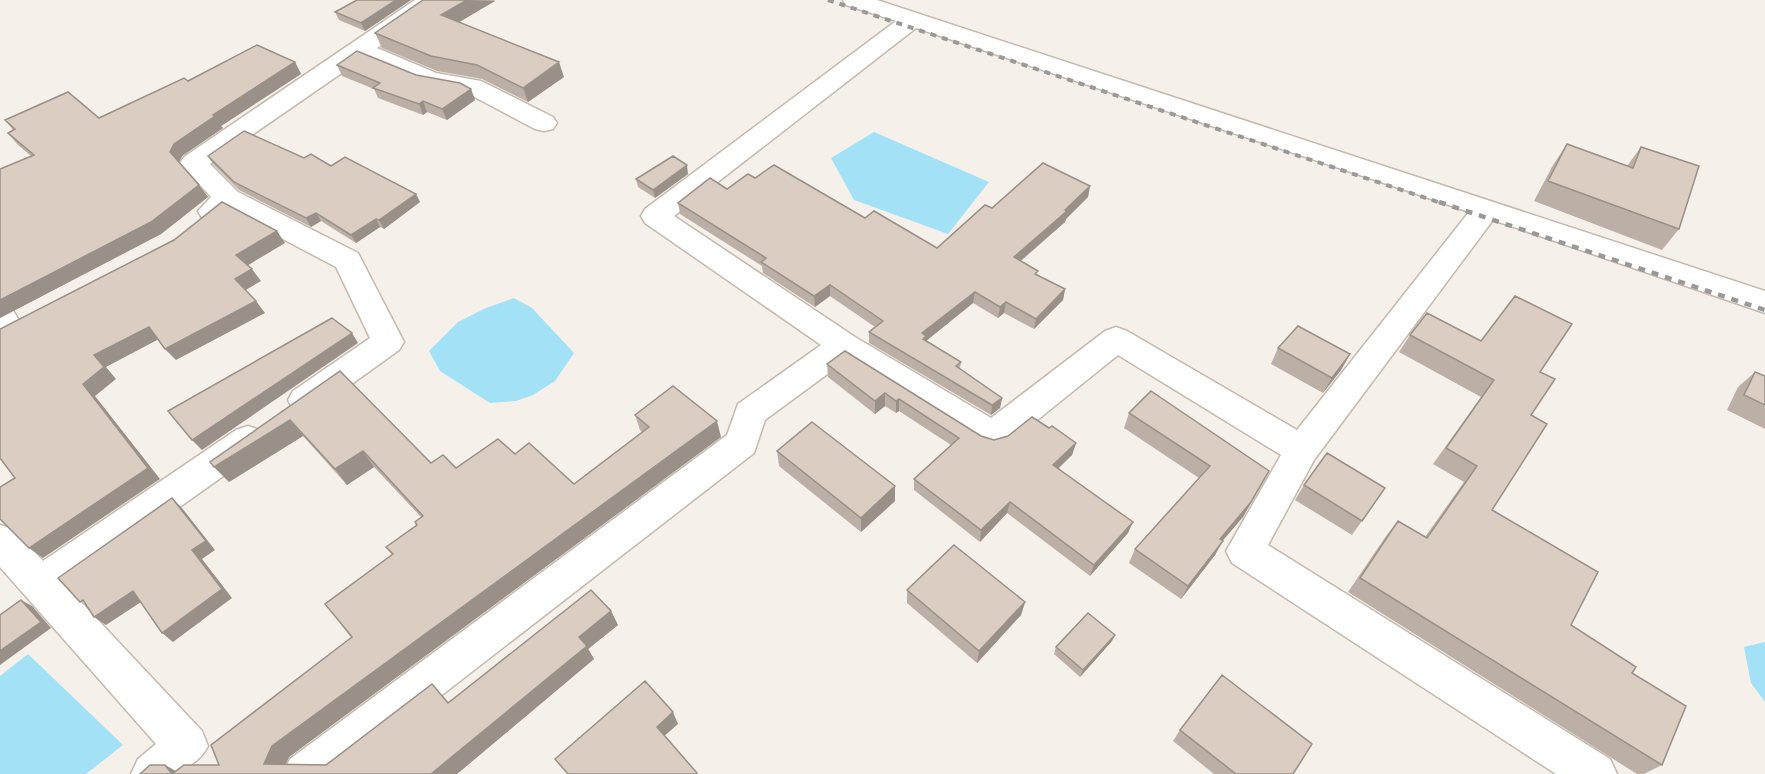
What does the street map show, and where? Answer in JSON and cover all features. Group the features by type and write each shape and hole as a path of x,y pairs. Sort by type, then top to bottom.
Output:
{"street":[{"path":"41,584 388,342 348,260 228,198 193,163 430,0"},
{"path":"854,0 1765,302"},
{"path":"912,20 655,216 844,345 993,436 1116,339 1302,450"},
{"path":"360,50 430,79 472,86 544,123"},
{"path":"191,228 228,198"},
{"path":"1487,208 1302,450 1245,551 1595,774"},
{"path":"305,774 742,443 750,413 844,345"},
{"path":"0,541 200,760 153,774"}],"water":[{"path":"874,132 989,182 948,234 854,200 831,158"},
{"path":"514,298 532,308 574,353 555,381 533,395 516,401 490,403 440,371 429,351 458,322 486,308"},
{"path":"1765,642 1765,702 1751,683 1744,647"},
{"path":"28,654 123,745 86,774 0,774 0,676"}],"building":[{"path":"357,0 396,0 361,23 335,12"},
{"path":"423,0 467,0 441,15 559,62 523,88 477,65 431,56 375,33"},
{"path":"257,45 295,62 213,115 215,116 174,144 170,152 199,185 151,222 0,300 0,169 34,155 8,133 15,129 5,120 68,92 99,118 184,78 188,81"},
{"path":"357,51 416,75 460,83 471,89 442,109 423,101 419,104 373,88 380,83 337,65"},
{"path":"244,131 304,158 311,154 331,166 345,157 416,194 379,220 376,219 351,235 316,213 306,218 234,182 208,156"},
{"path":"1567,144 1633,168 1641,147 1699,166 1679,229 1548,181"},
{"path":"673,156 687,165 653,190 636,179"},
{"path":"1043,163 1090,186 1065,210 1067,211 1014,257 1038,271 1035,274 1065,289 1036,319 1006,302 1000,307 975,292 922,333 926,336 923,339 961,362 956,366 1002,398 992,405 869,332 883,321 830,285 814,296 761,262 766,258 678,203 710,178 727,189 748,174 755,178 774,165 865,218 874,211 937,248 985,205 992,208"},
{"path":"222,202 277,231 236,255 252,269 235,279 256,301 165,349 149,327 94,355 104,367 83,384 148,468 29,548 0,519 0,487 15,478 0,458 0,329 174,240"},
{"path":"1515,296 1572,324 1540,372 1555,379 1531,415 1547,424 1492,510 1598,572 1571,625 1636,667 1632,673 1686,706 1662,765 1360,578 1398,521 1427,538 1477,466 1446,448 1494,380 1410,335 1427,313 1481,341"},
{"path":"332,318 352,333 192,440 168,411"},
{"path":"1298,326 1350,354 1332,378 1278,348"},
{"path":"845,351 981,436 994,440 1008,436 1032,417 1049,428 1052,426 1076,443 1053,465 1133,522 1094,565 1010,502 981,530 914,479 959,438 899,399 896,401 885,393 875,401 827,364"},
{"path":"340,371 431,463 443,455 456,468 498,439 515,454 529,443 574,484 649,427 635,415 673,386 717,421 272,746 264,764 326,765 432,684 448,703 591,590 611,611 579,637 587,646 431,774 172,774 184,765 219,765 211,745 352,637 325,604 393,554 386,547 417,525 415,522 423,516 363,451 335,469 290,420 214,467 210,462"},
{"path":"1755,372 1765,376 1765,405 1744,395"},
{"path":"1151,391 1269,471 1251,502 1220,539 1223,541 1188,586 1135,549 1210,466 1129,413"},
{"path":"812,422 895,486 861,518 777,451"},
{"path":"1327,453 1385,488 1362,521 1304,485"},
{"path":"172,498 206,541 192,550 222,589 162,633 133,591 94,617 83,600 80,602 58,578"},
{"path":"954,545 1025,602 979,651 907,590"},
{"path":"21,600 41,622 0,651 0,615"},
{"path":"1088,613 1115,635 1083,670 1056,647"},
{"path":"1222,675 1312,744 1293,774 1236,774 1180,730"},
{"path":"645,681 673,712 657,727 697,773 568,774 555,759"},
{"path":"150,765 165,765 172,774 140,774"}],"railway":[{"path":"828,0 1444,204"},
{"path":"1439,202 1765,310"}]}
